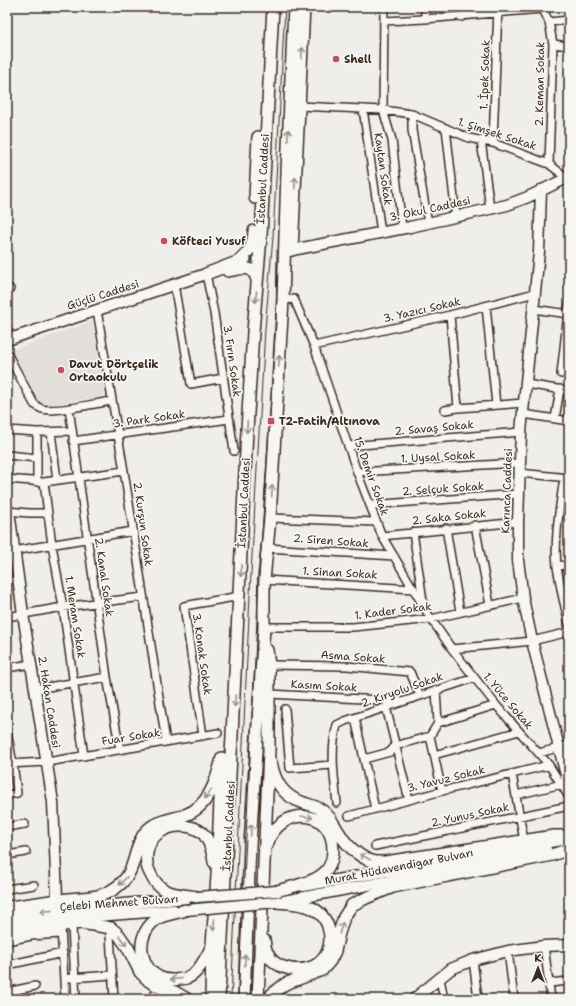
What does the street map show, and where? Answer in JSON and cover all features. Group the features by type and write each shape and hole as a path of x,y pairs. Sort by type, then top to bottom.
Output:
{"highway":[{"path":"238,262 249,251 254,242 257,153 266,7"},
{"name":"İstanbul Caddesi","path":"219,999 234,721 247,430 260,241 273,7"},
{"name":"İstanbul Caddesi","path":"244,999 253,793 264,627 264,580 270,518 287,248 294,7"},
{"path":"287,248 304,7"},
{"path":"206,274 248,258 256,251 260,241"},
{"path":"206,274 246,268 250,269 254,273 257,280"},
{"path":"258,999 269,750 269,665 264,627"},
{"path":"7,907 101,895 122,883 134,864 135,853 142,837 150,828 159,822 188,814 209,794 217,779 234,721"},
{"path":"269,750 276,779 282,790 294,800 323,810 334,822 339,833 351,848 363,857 376,862 385,862 554,836 569,837"},
{"path":"211,999 212,945 218,876 222,758"},
{"path":"264,857 268,843 273,832 278,826 288,819 300,816 313,817 327,827 333,840 333,855 328,869 311,880 276,897"},
{"path":"197,897 176,894 165,890 153,879 147,867 147,853 150,843 160,832 174,826 189,826 199,830 207,838 218,876"},
{"path":"269,999 272,994 285,984 322,970 330,961 335,951 344,917 352,905 393,888 552,854 569,848"},
{"path":"261,924 267,953 280,966 289,970 304,970 318,964 326,955 330,944 330,930 322,913 311,907 295,904 276,897"},
{"path":"186,910 158,919 144,934 141,947 143,960 150,971 158,977 173,981 190,977 202,963 212,945"},
{"path":"7,932 80,923 111,928 119,935 128,948 140,972 149,981 187,999"}],"main road":[{"name":"3. Okul Caddesi","path":"287,248 428,223 507,205 528,198 541,190 568,178"},
{"name":"Karınca Caddesi","path":"541,190 539,252 523,414 518,494 518,560 523,598 532,641 564,746 565,785"},
{"name":"Güçlü Caddesi","path":"9,339 206,274"},
{"name":"2. Hakan Caddesi","path":"8,511 10,552 23,614 36,689 53,802 57,897"},
{"name":"Murat Hüdavendigar Bulvarı","path":"233,906 569,837"},
{"name":"Murat Hüdavendigar Bulvarı","path":"233,894 276,897 569,848"},
{"name":"Çelebi Mehmet Bulvarı","path":"7,915 233,894"},
{"name":"Çelebi Mehmet Bulvarı","path":"7,925 151,911 233,906"},
{"path":"415,999 451,969 473,960 508,951 569,944"}],"street":[{"path":"384,7 383,110 392,140 402,228"},
{"path":"425,7 425,19"},
{"path":"462,7 462,16"},
{"path":"384,21 462,16 498,10 542,8"},
{"name":"2. Keman Sokak","path":"542,8 549,22 553,44 549,164"},
{"name":"1. İpek Sokak","path":"493,143 498,10"},
{"path":"549,22 569,20"},
{"path":"553,44 569,46"},
{"name":"1. Şimşek Sokak","path":"298,106 383,110 412,114 469,138 493,143 549,164 568,178"},
{"name":"Kaytan Sokak","path":"363,110 381,232"},
{"path":"412,114 412,130 428,223"},
{"path":"446,128 456,216"},
{"path":"481,140 490,208"},
{"name":"3. Fırın Sokak","path":"206,274 214,313 234,451"},
{"path":"174,284 191,384 223,378"},
{"name":"3. Yazıcı Sokak","path":"314,346 450,315 535,293"},
{"name":"15. Demir Sokak","path":"283,300 294,299 314,346 357,472 376,522 382,536 431,619"},
{"path":"561,374 569,304"},
{"path":"486,306 496,405"},
{"path":"533,309 568,314"},
{"name":"2. Kurşun Sokak","path":"97,310 124,471 166,742"},
{"path":"450,315 458,408"},
{"path":"7,329 9,339"},
{"path":"7,353 34,404 40,408 48,410 69,408 112,401"},
{"path":"526,384 569,391"},
{"path":"555,419 560,389"},
{"path":"445,410 524,403"},
{"name":"2. Kanal Sokak","path":"69,408 71,431 107,677 120,750"},
{"path":"523,414 569,421"},
{"name":"3. Park Sokak","path":"73,441 229,419"},
{"path":"7,430 37,432 71,431"},
{"path":"37,432 37,482"},
{"path":"51,432 57,480"},
{"name":"2. Savaş Sokak","path":"348,446 522,432"},
{"path":"7,455 37,458"},
{"name":"1. Uysal Sokak","path":"357,472 520,468 566,478"},
{"path":"7,479 44,482 124,471"},
{"path":"566,478 558,523 557,565 566,597 569,624"},
{"name":"1. Meram Sokak","path":"44,482 84,756"},
{"name":"2. Selçuk Sokak","path":"370,505 518,494"},
{"path":"8,511 48,513"},
{"path":"270,518 376,522"},
{"name":"2. Saka Sokak","path":"382,536 475,525 518,522"},
{"path":"475,525 490,605"},
{"path":"446,528 460,612"},
{"path":"10,552 133,532"},
{"path":"413,532 423,605"},
{"name":"2. Siren Sokak","path":"267,548 394,556"},
{"path":"557,565 569,566"},
{"name":"1. Sinan Sokak","path":"264,580 414,589"},
{"name":"3. Konak Sokak","path":"202,736 184,606 240,596"},
{"path":"7,617 143,597"},
{"name":"1. Kader Sokak","path":"264,627 353,627 431,619 523,598"},
{"name":"1. Yüce Sokak","path":"431,619 474,678 496,705 539,752 565,785 569,797"},
{"path":"452,649 532,641 569,632"},
{"path":"7,668 31,664"},
{"name":"Asma Sokak","path":"269,665 347,666 410,672 420,696"},
{"path":"36,689 107,677"},
{"name":"2. Kıryolu Sokak","path":"333,765 334,738 337,725 402,701 474,678"},
{"path":"364,759 390,752 395,746 430,736 438,723 436,690"},
{"name":"Kasım Sokak","path":"269,694 402,701"},
{"path":"438,723 496,705"},
{"path":"386,707 409,800"},
{"path":"285,709 290,768 333,765 337,803"},
{"path":"355,718 376,809"},
{"path":"7,731 10,764 17,793 7,795"},
{"path":"434,755 519,731"},
{"name":"Fuar Sokak","path":"10,764 47,762 218,733"},
{"path":"430,736 442,790"},
{"path":"539,752 564,746"},
{"name":"3. Yavuz Sokak","path":"349,816 442,790 549,765"},
{"path":"512,774 524,841"},
{"path":"516,795 565,785"},
{"name":"2. Yunus Sokak","path":"375,846 569,806"},
{"path":"7,827 25,824"},
{"path":"7,855 26,852"},
{"path":"7,889 34,885"},
{"path":"72,927 76,999"},
{"path":"7,941 61,930 65,999"},
{"path":"110,935 114,999"},
{"path":"544,946 551,999"},
{"path":"508,951 514,999"},
{"path":"7,965 63,953"},
{"path":"473,960 478,999"},
{"path":"64,978 112,975"},
{"path":"440,979 444,999"},
{"path":"549,983 569,981"},
{"path":"7,992 36,986"}],"shaded area":[{"name":"Davut Dörtçelik Ortaokulu","path":"93,321 104,390 103,395 100,397 41,405 11,350"}],"tram line":[{"path":"231,999 251,573 265,329 273,237 285,7"},
{"path":"238,999 259,579 276,323 277,250"}],"place":[{"name":"Shell","path":"336,59"},
{"name":"Köfteci Yusuf","path":"164,241"},
{"name":"Davut Dörtçelik Ortaokulu","path":"61,370"},
{"name":"T2-Fatih/Altınova","path":"271,421"}]}
